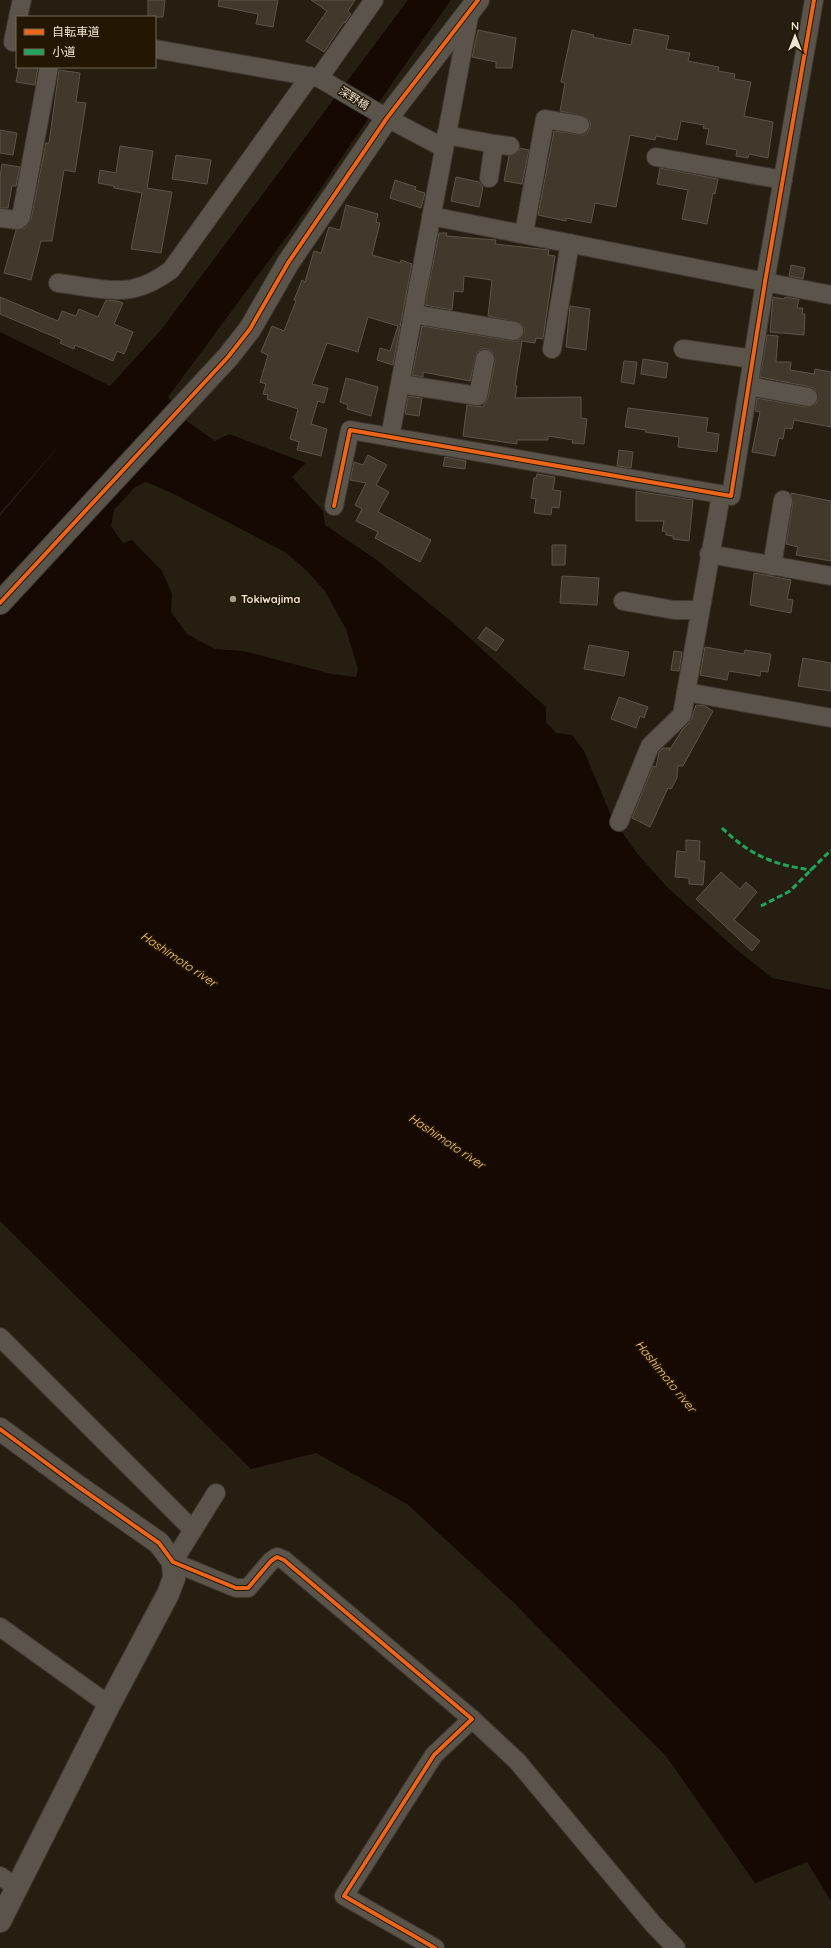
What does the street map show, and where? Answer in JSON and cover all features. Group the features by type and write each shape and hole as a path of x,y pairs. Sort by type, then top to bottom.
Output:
{"street":[{"path":"18,16 22,0"},
{"path":"58,283 106,289 134,289 153,282 172,270 320,79 374,0"},
{"path":"334,506 350,430 731,496 765,282 814,0"},
{"path":"0,603 228,357 250,329 288,263 383,116 474,6"},
{"path":"390,437 445,142 474,6"},
{"path":"10,41 16,25"},
{"path":"156,49 320,79"},
{"path":"0,218 18,220 21,217 49,68"},
{"name":"深野橋","path":"320,79 383,116 445,142 502,145 489,178"},
{"path":"524,233 546,119 580,125"},
{"path":"656,158 783,180"},
{"path":"431,216 570,242 831,295"},
{"path":"552,349 570,242"},
{"path":"413,314 514,331"},
{"path":"683,349 753,359"},
{"path":"400,384 478,396 485,359"},
{"path":"749,386 808,397"},
{"path":"619,822 650,746 682,715 709,554 721,494"},
{"path":"772,566 783,500"},
{"path":"709,554 831,576"},
{"path":"623,601 674,610 700,610"},
{"path":"686,692 831,718"},
{"path":"0,1337 192,1529"},
{"path":"0,1428 76,1485 159,1542 173,1562 174,1578 168,1594 109,1705 18,1888 0,1921"},
{"path":"173,1562 192,1529 216,1493"},
{"path":"173,1562 236,1588 248,1588 271,1561 277,1558 284,1560 472,1719 517,1760 653,1924 676,1948"},
{"path":"0,1627 109,1705"},
{"path":"435,1948 344,1896 434,1755 472,1719"},
{"path":"0,1876 18,1888"}],"water":[{"name":"Hashimoto river","path":"408,0 451,0 397,76 299,220 168,397 188,422 215,441 229,434 306,463 292,477 323,511 325,525 374,558 453,623 546,707 546,722 556,733 572,735 584,751 612,818 636,852 667,887 737,950 772,978 831,990 831,1901 807,1862 755,1883 666,1756 511,1600 407,1504 316,1453 251,1469 0,1221 0,516 63,441 0,513 0,332 110,386 161,330","holes":["146,482 172,493 285,552 307,571 325,591 346,629 358,669 356,677 332,674 243,651 215,649 187,634 171,612 172,594 162,571 132,540 123,543 111,526 114,510 135,487"]}],"building":[{"path":"148,0 165,0 163,17 148,16"},
{"path":"219,0 278,0 273,27 256,24 258,14 218,6"},
{"path":"311,0 355,0 348,11 351,14 324,52 306,41 327,11"},
{"path":"634,29 669,36 666,49 690,53 688,61 719,67 718,71 735,74 734,79 751,82 744,116 773,122 768,158 749,154 748,158 736,156 737,150 706,144 709,129 703,128 704,125 681,121 677,140 656,136 655,140 630,135 616,207 595,203 591,223 566,218 566,221 538,215 554,131 583,135 588,132 590,127 590,122 586,117 560,111 565,83 561,82 572,30 594,35 593,37 631,45"},
{"path":"478,30 516,38 512,68 496,68 496,62 472,57"},
{"path":"19,68 38,68 35,85 16,82"},
{"path":"59,70 80,73 76,102 86,103 75,172 64,170 52,241 41,241 31,280 4,273 16,230 25,228 31,219 46,143 49,143"},
{"path":"0,130 17,133 13,155 0,153"},
{"path":"120,146 153,151 147,188 172,192 161,253 131,249 142,193 114,188 114,186 98,183 100,170 116,173"},
{"path":"520,148 529,150 522,184 504,181 509,156 518,153"},
{"path":"176,155 211,160 207,184 172,179"},
{"path":"2,164 20,167 16,186 12,186 8,208 0,208 0,177"},
{"path":"660,168 718,179 715,194 713,193 707,224 682,219 688,190 657,184"},
{"path":"456,177 479,182 483,187 479,207 451,201"},
{"path":"395,180 416,187 415,190 425,193 421,208 390,198"},
{"path":"346,205 378,214 376,222 380,223 372,255 400,263 401,260 412,264 393,365 377,360 380,348 390,351 398,326 368,317 358,352 327,343 312,384 328,388 324,403 318,401 311,424 327,429 321,456 297,450 299,442 290,439 298,409 267,399 268,395 263,394 266,384 260,382 268,355 261,352 272,326 284,331 296,301 294,300 302,280 305,282 314,251 321,253 329,227 340,230"},
{"path":"439,233 447,233 446,236 496,240 495,244 549,250 548,255 555,256 543,339 536,338 535,343 522,341 515,385 517,386 515,398 581,397 581,418 587,419 584,444 572,443 573,440 548,436 548,440 517,440 517,444 463,436 467,405 483,407 488,398 495,361 492,351 482,349 477,352 470,381 423,372 423,377 412,375 422,326 512,341 518,341 524,333 524,328 520,323 488,316 492,280 464,276 463,292 454,291 452,310 425,305"},
{"path":"791,265 805,268 803,279 789,276"},
{"path":"0,297 58,321 62,311 76,316 79,309 98,317 106,300 117,301 123,303 114,324 133,332 124,354 117,351 113,361 75,345 74,349 60,343 62,340 0,314"},
{"path":"773,297 799,299 797,308 803,308 802,314 805,314 804,335 770,332"},
{"path":"570,306 590,309 586,350 566,347"},
{"path":"767,335 778,336 776,362 791,362 790,370 814,374 815,369 831,372 831,427 794,420 792,429 785,428 783,439 779,438 775,456 752,452 760,412 755,411 757,398 806,407 816,404 818,399 815,389 810,387 760,377"},
{"path":"643,359 668,363 666,378 641,374"},
{"path":"624,361 637,362 634,384 621,382"},
{"path":"346,378 378,387 371,416 347,409 348,405 340,402"},
{"path":"408,396 422,398 419,416 405,414"},
{"path":"628,408 708,418 706,432 719,434 717,452 678,447 679,437 645,432 646,430 625,427"},
{"path":"619,450 633,452 631,468 617,466"},
{"path":"368,455 387,465 376,485 389,492 378,512 431,540 420,562 375,538 378,532 356,521 362,509 355,505 366,483 350,480 354,462 363,465"},
{"path":"445,457 466,461 465,469 443,466"},
{"path":"537,474 555,477 553,490 561,491 559,508 552,507 551,515 534,513 536,499 531,498 534,478 536,478"},
{"path":"636,491 693,500 689,541 673,539 673,536 666,535 666,532 662,531 664,521 636,521"},
{"path":"791,493 831,501 831,561 796,555 798,547 786,544 793,502"},
{"path":"552,545 566,545 565,565 552,565"},
{"path":"754,573 791,580 787,599 793,600 791,613 750,605"},
{"path":"562,576 599,578 597,605 560,603"},
{"path":"486,627 504,640 496,651 478,638"},
{"path":"589,645 629,652 624,676 584,669"},
{"path":"705,647 744,654 745,650 771,654 768,672 761,671 760,676 729,671 727,680 700,675"},
{"path":"674,651 682,652 679,671 671,670"},
{"path":"803,658 831,663 831,691 798,686"},
{"path":"619,697 648,707 644,718 640,716 636,728 611,719"},
{"path":"696,705 705,706 713,711 683,766 678,766 677,778 671,789 668,788 650,827 632,818 653,766 656,767 659,752 663,748 670,748 669,751 682,730 690,722"},
{"path":"686,840 700,841 699,861 705,861 703,885 689,884 689,878 675,877 677,851 686,852"},
{"path":"721,872 740,889 746,882 757,892 734,920 760,941 752,951 696,899"}],"marked path":[{"path":"722,828 752,852 774,862 812,870"},
{"path":"761,906 790,891 831,850"}],"cycle path":[{"path":"0,603 228,357 250,329 288,263 387,118 478,0"},
{"path":"334,506 350,430 731,496 765,282 814,0"},
{"path":"0,1429 76,1485 159,1543 173,1562 236,1588 248,1588 271,1561 277,1557 284,1560 472,1719 434,1755 344,1896 435,1948"}],"place":[{"name":"Tokiwajima","path":"233,599"}]}
